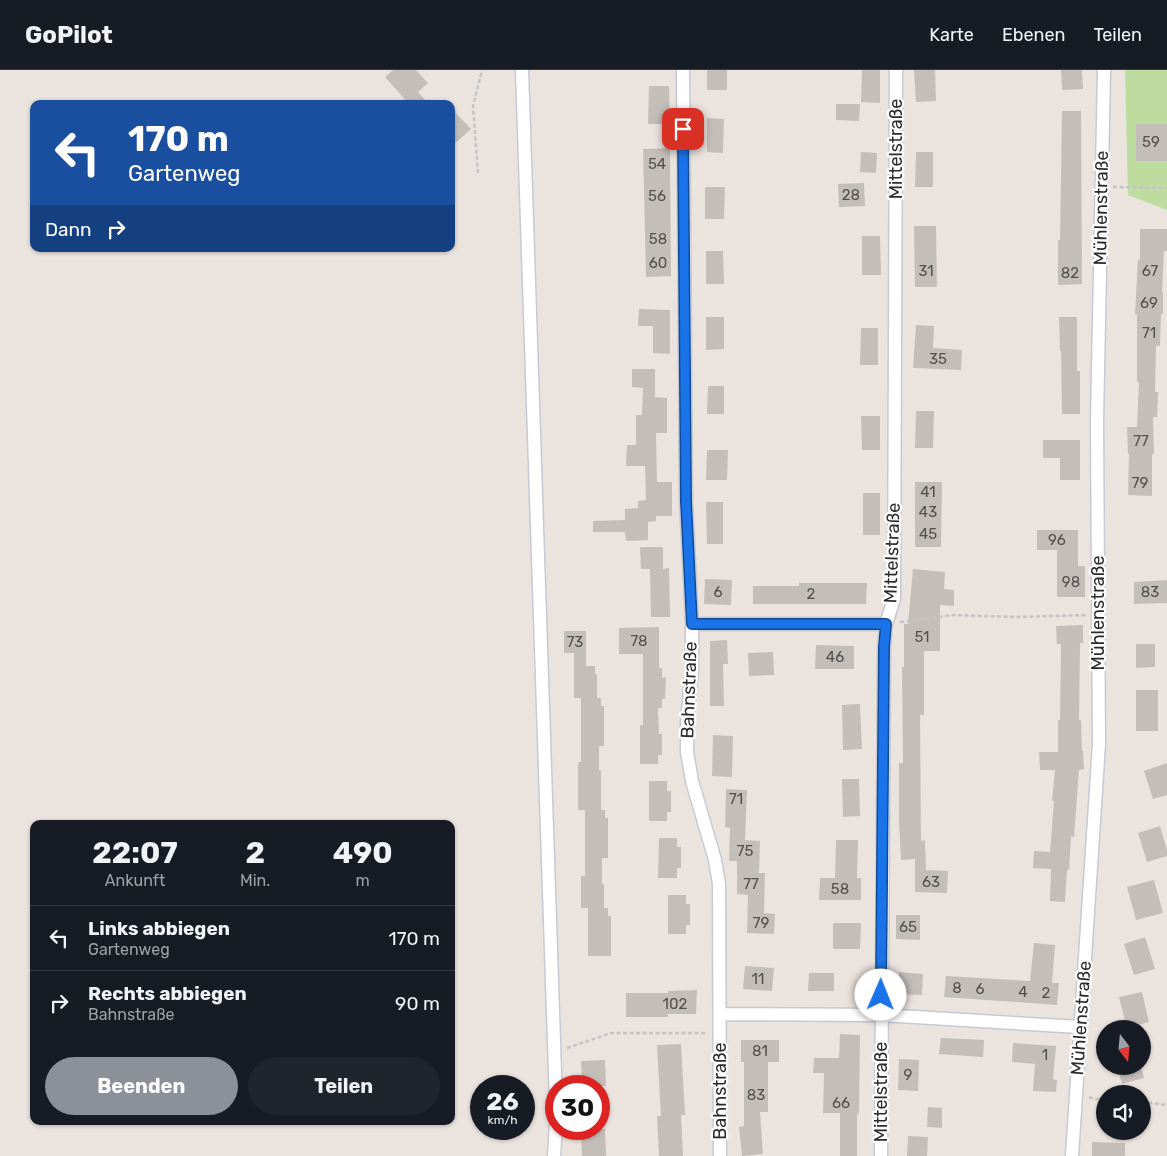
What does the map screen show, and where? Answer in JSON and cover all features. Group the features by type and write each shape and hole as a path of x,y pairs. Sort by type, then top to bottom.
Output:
{"street":[{"path":"522,70 555,1075"},
{"name":"Bahnstraße","path":"683,70 686,501 692,624 692,670 687,722 687,752 692,781 715,860 719,884 720,1156"},
{"name":"Mittelstraße","path":"881,1156 884,647 886,624 894,599 896,70"},
{"name":"Mühlenstraße","path":"1072,1156 1099,744 1097,421 1104,70"},
{"path":"692,624 886,624"},
{"path":"720,1014 881,1015 1080,1028"},
{"path":"554,1156 555,1140"}],"path":[{"path":"478,173 472,106 482,70"},
{"path":"1102,187 1167,188"},
{"path":"886,624 952,615 1018,617 1088,615 1098,617"},
{"path":"554,1053 611,1033 720,1033"},
{"path":"1151,1103 1167,1105"}],"green space":[{"path":"1125,70 1167,70 1167,210 1128,195"}],"building":[{"path":"393,70 416,70 428,83 418,92 425,100 405,100 385,77"},
{"path":"707,70 727,70 727,90 707,90"},
{"path":"862,70 880,70 880,103 861,102"},
{"path":"914,70 935,70 936,101 916,102"},
{"path":"1061,70 1082,70 1083,89 1062,90"},
{"path":"649,86 669,86 670,124 648,124"},
{"path":"836,104 860,104 859,121 836,120"},
{"path":"1062,111 1081,111 1082,284 1058,285"},
{"path":"455,112 471,129 455,143"},
{"path":"707,118 724,119 723,153 707,152"},
{"path":"1136,124 1167,124 1167,161 1136,161"},
{"path":"670,148 671,276 646,277 643,149"},
{"path":"861,152 877,153 876,173 860,172"},
{"path":"916,152 933,152 933,187 915,187"},
{"path":"864,183 865,206 839,207 838,184"},
{"path":"705,187 725,187 724,219 705,219"},
{"path":"914,226 936,226 937,287 915,287"},
{"path":"1140,229 1167,229 1167,251 1164,251 1163,314 1161,314 1160,346 1156,346 1155,392 1158,392 1157,417 1153,417 1152,496 1128,495 1129,454 1127,427 1137,427 1139,382 1137,382 1137,314 1135,314 1138,260 1140,260"},
{"path":"862,236 880,236 881,275 862,275"},
{"path":"706,251 723,251 724,284 706,284"},
{"path":"639,309 670,310 670,354 653,353 653,326 638,326"},
{"path":"706,317 724,317 724,349 706,350"},
{"path":"1059,317 1077,317 1077,371 1080,371 1080,414 1062,414"},
{"path":"916,325 934,326 933,348 962,350 961,370 913,368"},
{"path":"861,328 878,328 878,365 860,365"},
{"path":"632,369 655,369 655,397 667,398 667,433 656,433 657,482 672,482 672,516 656,516 656,521 648,522 648,540 626,541 625,532 593,532 593,521 625,520 625,509 638,508 638,501 646,500 645,466 626,466 627,445 636,445 636,415 642,415 643,388 632,387"},
{"path":"708,386 724,386 724,414 707,414"},
{"path":"916,411 934,411 933,448 915,448"},
{"path":"861,416 880,416 880,450 862,450"},
{"path":"1043,440 1080,440 1080,480 1060,480 1060,458 1043,458"},
{"path":"707,450 728,450 727,480 706,480"},
{"path":"915,482 942,482 941,547 915,547"},
{"path":"863,493 880,493 880,535 863,535"},
{"path":"706,502 723,502 723,544 707,544"},
{"path":"1037,530 1078,530 1078,566 1085,566 1085,597 1057,597 1057,550 1037,550"},
{"path":"640,547 663,547 663,569 669,568 670,617 651,617 650,569 641,569"},
{"path":"913,569 945,572 944,589 954,590 954,606 940,605 940,651 924,651 924,715 920,715 921,841 925,840 926,870 948,871 947,893 915,892 915,859 901,860 899,763 903,763 902,667 904,667 904,624 908,624"},
{"path":"705,579 732,580 731,605 704,604"},
{"path":"1167,580 1167,603 1134,604 1134,582"},
{"path":"799,583 867,583 866,604 753,604 753,586 799,586"},
{"path":"1083,625 1083,643 1080,643 1079,720 1081,720 1084,769 1079,770 1074,837 1071,836 1065,902 1050,901 1051,869 1033,868 1034,851 1050,852 1055,770 1040,770 1039,752 1058,752 1061,644 1057,644 1056,626"},
{"path":"659,627 659,668 662,668 662,678 666,677 665,699 662,699 662,708 658,708 659,734 662,734 662,755 658,755 658,764 640,764 640,725 643,725 643,654 619,654 619,628"},
{"path":"564,631 586,631 586,666 595,666 597,698 601,698 601,706 604,706 604,746 599,746 599,770 601,770 601,810 605,810 605,818 608,818 608,858 602,858 602,884 604,884 604,908 608,908 608,916 611,916 611,956 588,956 588,908 581,908 581,876 585,876 585,810 578,810 578,762 581,762 581,698 574,698 574,653 564,653"},
{"path":"727,640 728,664 723,664 724,706 710,706 710,641"},
{"path":"1136,644 1155,644 1155,667 1136,668"},
{"path":"816,645 854,646 854,669 815,669"},
{"path":"773,652 774,675 749,676 748,653"},
{"path":"1136,690 1158,690 1158,731 1136,731"},
{"path":"860,704 862,749 843,750 842,705"},
{"path":"713,735 733,736 732,777 712,776"},
{"path":"1167,763 1167,795 1153,799 1144,771"},
{"path":"842,779 859,779 860,816 843,817"},
{"path":"649,781 667,781 667,791 671,791 671,812 667,812 667,821 649,821"},
{"path":"726,789 747,790 745,840 760,841 759,873 765,873 764,913 775,914 774,934 747,933 748,895 737,894 737,861 729,861 730,828 725,827"},
{"path":"1160,826 1167,856 1147,862 1138,833"},
{"path":"659,838 677,838 677,847 681,847 681,868 677,868 677,878 658,878"},
{"path":"836,840 858,840 857,878 861,878 861,900 819,900 820,878 835,878"},
{"path":"1154,880 1163,913 1136,920 1127,887"},
{"path":"668,895 686,895 686,904 690,904 690,925 686,925 686,934 668,934"},
{"path":"896,915 920,915 920,940 896,939"},
{"path":"833,923 861,923 860,949 833,949"},
{"path":"1145,937 1155,969 1134,975 1124,944"},
{"path":"1034,943 1055,945 1052,983 1059,983 1057,1005 944,997 946,976 1030,981"},
{"path":"745,966 774,968 772,991 743,989"},
{"path":"899,972 923,974 922,995 898,994"},
{"path":"809,973 834,973 834,991 808,991"},
{"path":"697,990 696,1014 668,1014 668,1017 626,1017 626,993 668,993 668,991"},
{"path":"1142,992 1149,1020 1125,1020 1119,997"},
{"path":"840,1034 860,1035 857,1156 840,1156 840,1113 823,1113 824,1073 813,1073 814,1058 839,1058"},
{"path":"941,1038 984,1040 983,1057 939,1054"},
{"path":"741,1040 779,1040 779,1062 768,1062 768,1112 760,1112 763,1154 742,1156 739,1127 744,1126 744,1062 741,1062"},
{"path":"1013,1043 1056,1046 1053,1079 1057,1080 1056,1092 1033,1091 1035,1064 1012,1062"},
{"path":"681,1044 685,1115 681,1115 683,1156 659,1156 657,1116 661,1116 657,1045"},
{"path":"899,1059 919,1060 918,1091 898,1090"},
{"path":"605,1060 606,1075 582,1075 581,1061"},
{"path":"1120,1075 1143,1075 1144,1078 1122,1084"},
{"path":"928,1107 942,1108 942,1128 927,1127"},
{"path":"908,1136 928,1137 927,1156 907,1156"},
{"path":"581,1140 605,1140 606,1156 582,1156"},
{"path":"1092,1142 1125,1143 1125,1156 1092,1156"}],"route":[{"path":"683,129 686,501 692,624 886,624 884,647 881,995"}]}
